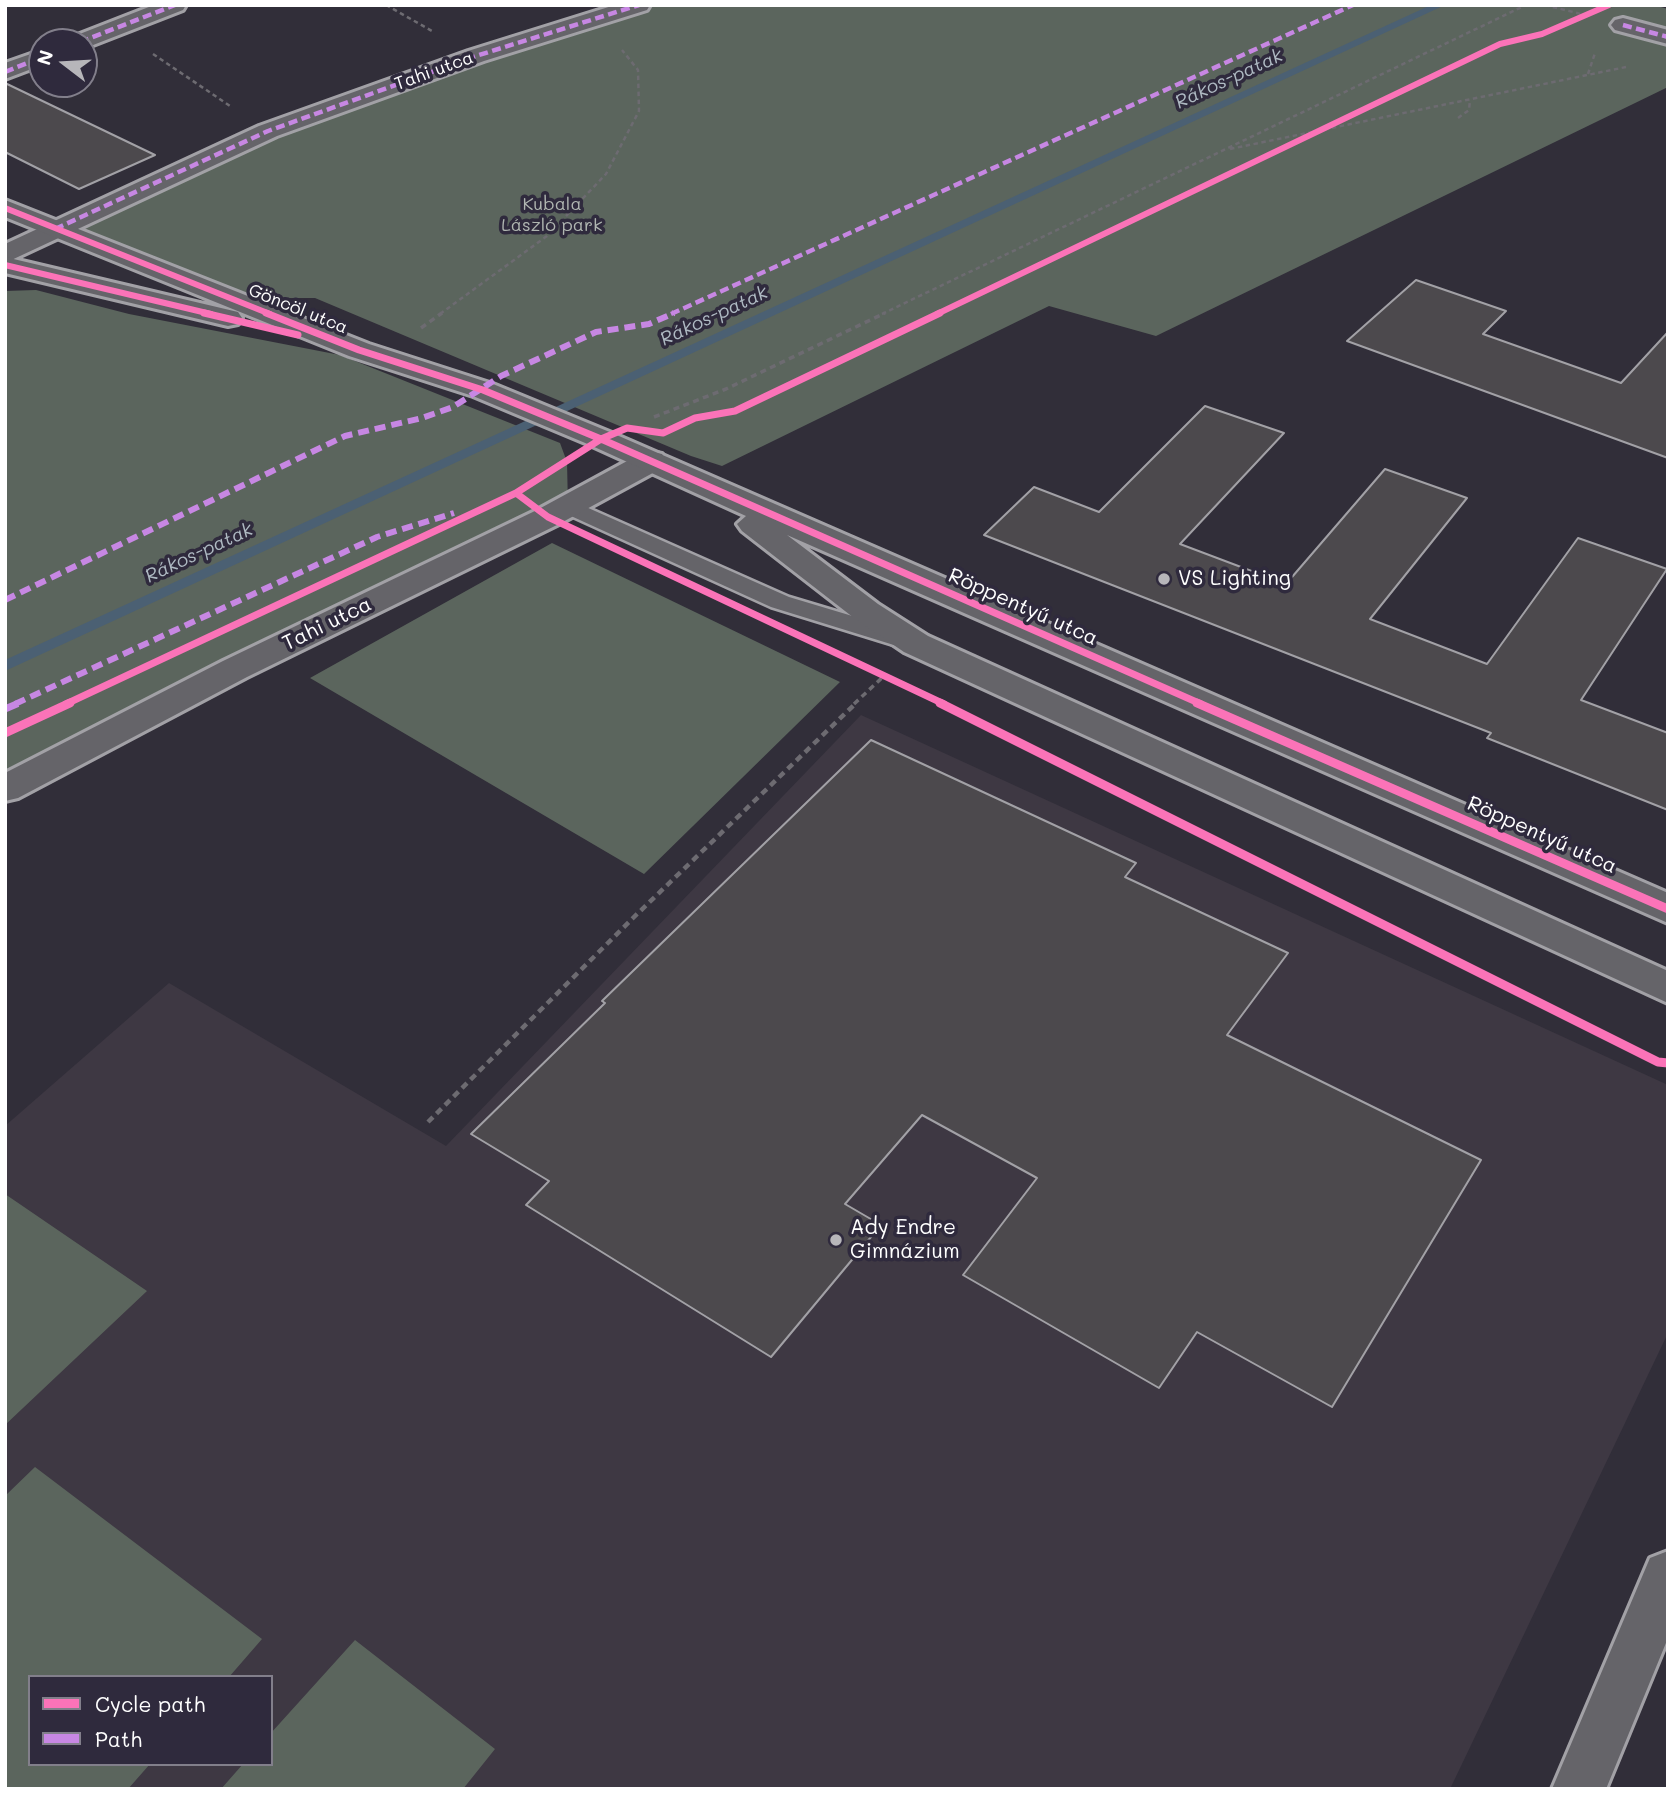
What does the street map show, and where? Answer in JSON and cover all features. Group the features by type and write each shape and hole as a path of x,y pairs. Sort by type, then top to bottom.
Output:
{"street":[{"path":"98,35 175,5"},
{"name":"Tahi utca","path":"5,255 55,229 268,131 476,56 639,5"},
{"path":"1623,26 1668,37"},
{"path":"5,72 28,63"},
{"name":"Göncöl utca","path":"5,208 369,353"},
{"name":"Göncöl utca","path":"5,265 369,353"},
{"name":"Röppentyű utca","path":"369,353 614,433 650,461 708,488 1668,909"},
{"name":"Tahi utca","path":"5,789 235,669 568,506 650,461"},
{"name":"Röppentyű utca","path":"708,488 866,611 916,644 1668,988"},
{"path":"1579,1789 1668,1575"}],"lane":[{"path":"568,506 780,602 916,644"}],"path":[{"path":"386,5 413,21"},
{"path":"614,433 726,389 1526,5"},
{"path":"1545,5 1588,16"},
{"path":"1565,25 1598,10"},
{"path":"369,353 459,302 547,236 606,174 639,111 638,70 611,35 589,19"},
{"path":"1223,150 1374,122 1628,67"},
{"path":"198,85 220,99"},
{"path":"1458,118 1469,110 1469,100"},
{"path":"1278,150 1365,109"},
{"path":"428,1122 633,918 916,644"},
{"path":"873,669 897,681"}],"shaded area":[{"name":"Ady Endre Gimnázium","path":"861,715 1668,1085 1668,1333 1450,1789 5,1789 5,1126 169,983 446,1146"}],"green space":[{"name":"Kubala László park","path":"639,5 1654,5 1668,9 1668,87 1156,336 1049,306 722,466 691,456 315,298 229,298 55,229 268,131"},
{"path":"36,290 129,314 340,355 560,443 567,462 568,506 5,789 5,291"},
{"path":"552,543 840,682 644,874 310,678"},
{"path":"5,1194 147,1291 5,1425"},
{"path":"35,1467 262,1639 231,1675 28,1675 28,1766 148,1766 128,1789 5,1789 5,1496"},
{"path":"355,1640 495,1749 463,1789 221,1789 241,1766 273,1766 273,1731"}],"building":[{"path":"5,83 28,94 28,98 36,98 155,155 79,189 5,152"},
{"path":"1416,280 1506,311 1483,334 1621,383 1668,332 1668,458 1347,341"},
{"path":"1205,406 1284,433 1180,544 1286,584 1385,469 1467,498 1370,619 1487,664 1578,538 1667,569 1581,700 1668,733 1668,810 1487,738 1491,733 984,535 1034,487 1099,512"},
{"path":"871,740 1136,863 1125,877 1288,953 1227,1035 1481,1160 1332,1407 1197,1332 1159,1388 963,1275 1037,1178 922,1115 845,1204 881,1225 771,1357 526,1205 549,1181 471,1134 605,1003 602,1001"}],"waterway":[{"name":"Rákos-patak","path":"5,666 1440,5"}],"marked path":[{"path":"98,35 175,5"},
{"path":"55,229 268,131 476,56 639,5"},
{"path":"5,600 345,436 422,418 453,407 501,376 596,332 649,324 1353,5"},
{"path":"1623,25 1668,37"},
{"path":"5,72 28,63"},
{"path":"5,709 377,537 454,513"}],"cycle path":[{"path":"5,733 516,493 601,439 627,428 663,433 695,418 735,411 1500,44 1542,34 1609,5"},
{"path":"5,208 359,350 483,390 601,439 1668,909"},
{"path":"5,265 298,335"},
{"path":"516,493 548,517 885,675 1658,1062 1668,1063"}],"place":[{"name":"VS Lighting","path":"1164,579"},
{"name":"Ady Endre Gimnázium","path":"836,1240"}]}
